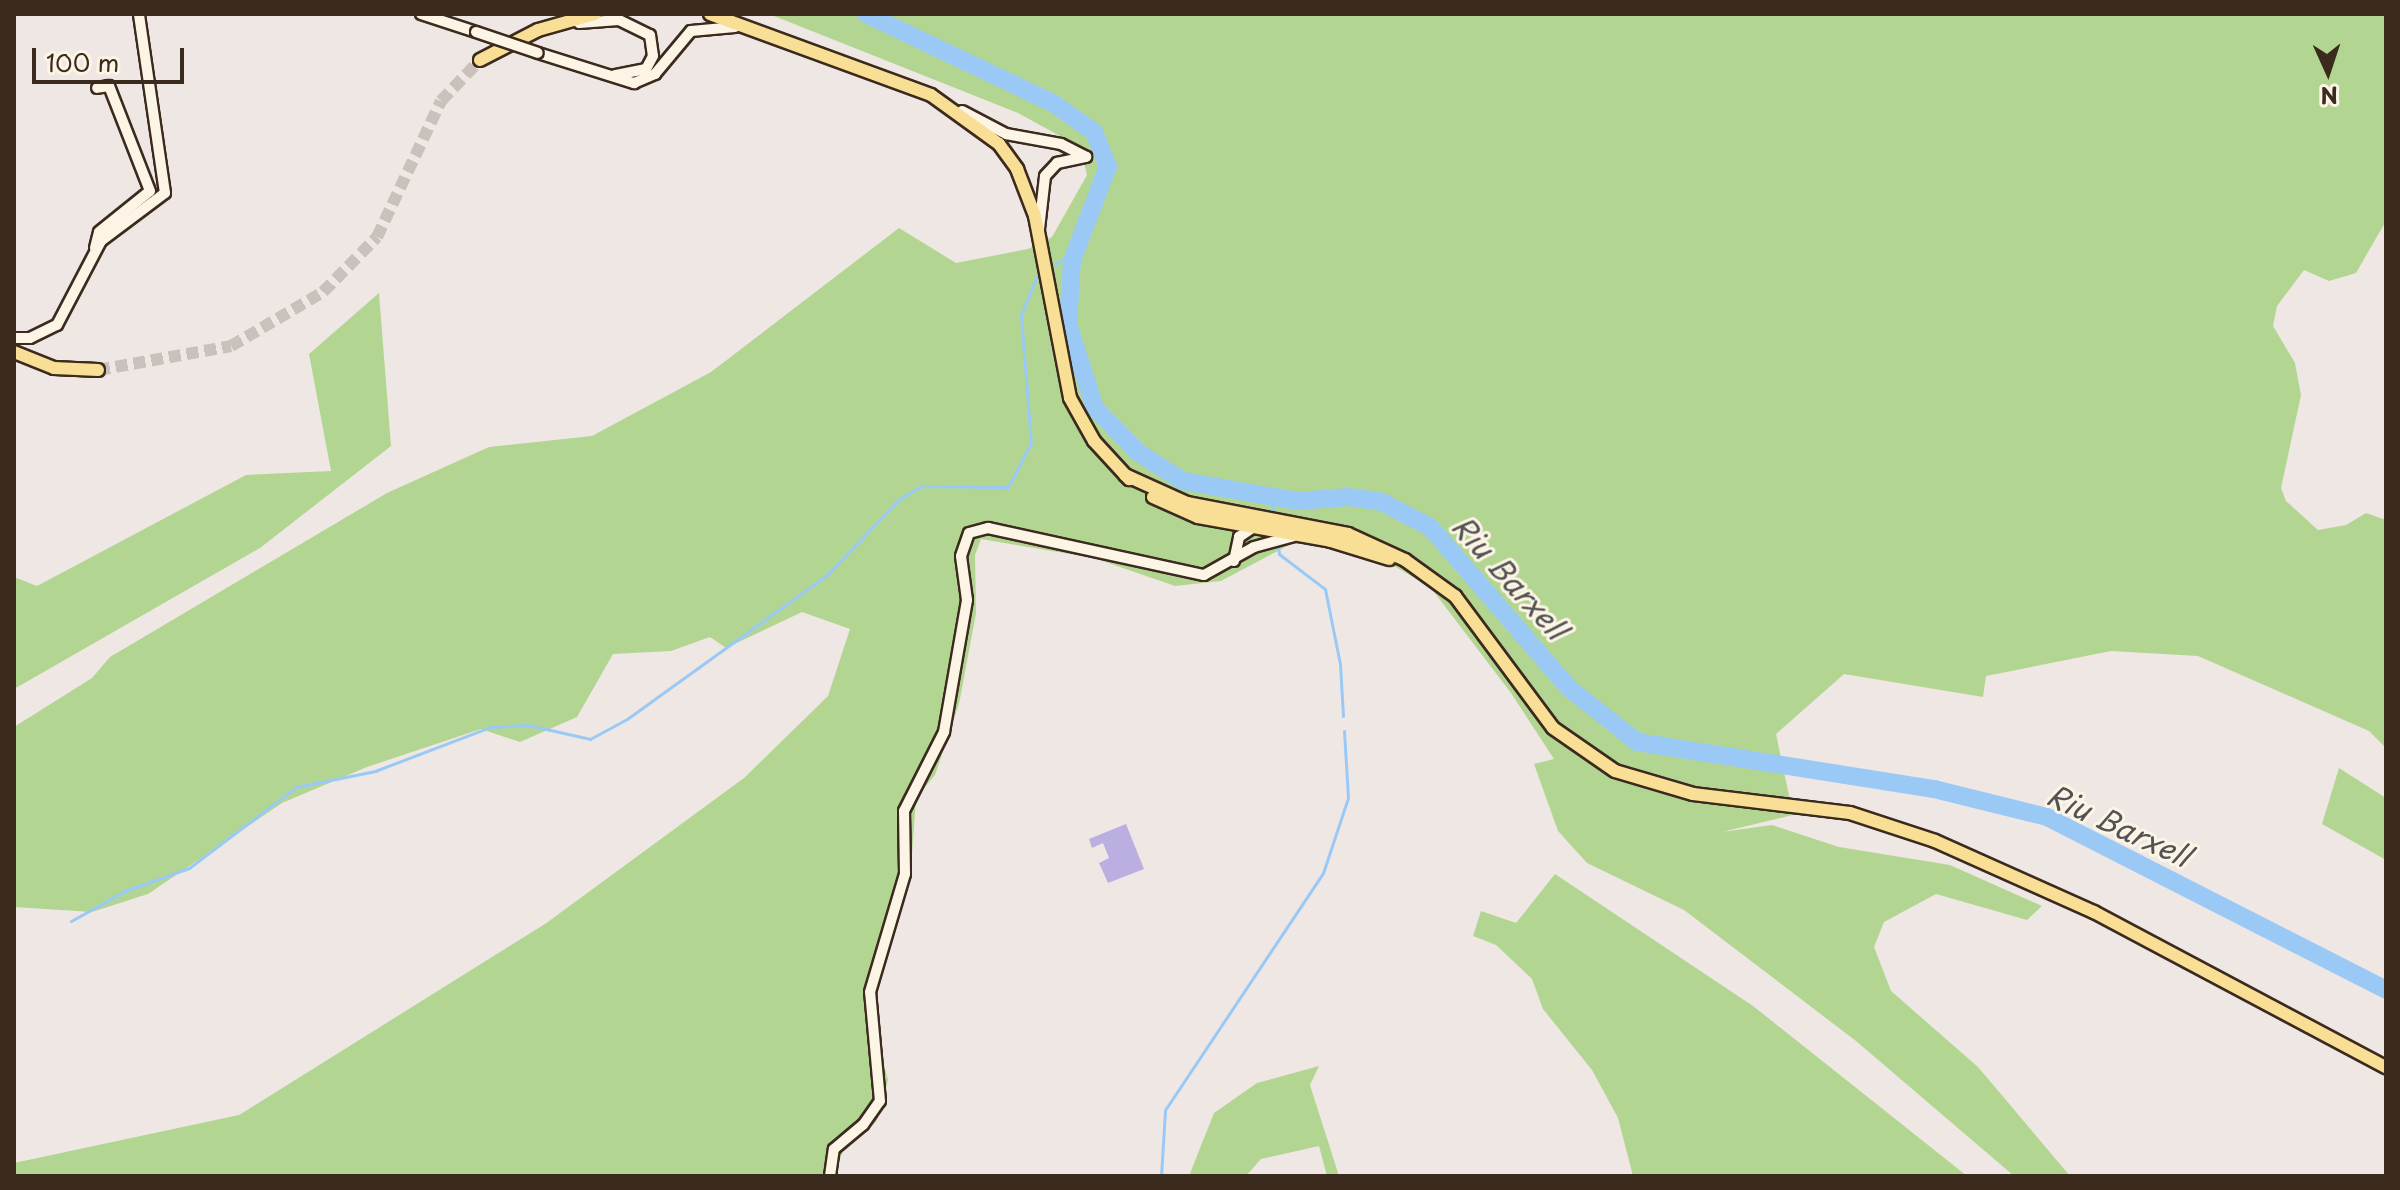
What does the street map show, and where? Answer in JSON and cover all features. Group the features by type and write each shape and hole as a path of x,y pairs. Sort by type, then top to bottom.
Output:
{"main road":[{"path":"480,60 553,25 595,14"},
{"path":"710,14 785,37 962,111 1010,157 1038,231 1067,390 1083,425 1125,475 1180,511 1225,523 1298,529"},
{"path":"14,352 54,368 98,370"},
{"path":"1125,475 1209,509 1386,549 1439,584 1553,728 1615,771 1670,790 1831,810 1904,829 2094,912 2386,1067"}],"street":[{"path":"95,250 167,190 139,14"},
{"path":"421,14 628,83 647,80 681,38 703,27 785,37"},
{"path":"553,25 619,20 650,35 653,56 646,69 605,74"},
{"path":"14,338 40,335 62,320 95,250 99,232 150,191 109,86 97,88"},
{"path":"962,111 1017,138 1061,144 1086,157 1057,163"},
{"path":"1038,231 1041,182 1057,163 1061,144"},
{"path":"1209,509 1252,527"},
{"path":"1225,523 1239,537"},
{"path":"1234,561 1239,537 1252,527"},
{"path":"1252,527 1254,547"},
{"path":"830,1176 834,1149 863,1125 880,1101 870,992 905,874 904,811 944,732 967,600 961,556 969,533 988,528 1185,574 1204,575 1234,561 1254,547 1298,529"}],"green space":[{"path":"769,14 2386,14 2386,221 2356,273 2329,281 2304,270 2277,306 2273,326 2295,363 2301,395 2281,488 2286,501 2318,530 2346,525 2366,513 2386,520 2386,748 2369,731 2198,656 2111,651 1986,676 1983,697 1844,674 1776,734 1793,815 1722,832 1772,825 1839,847 1950,865 2042,906 2027,920 1936,894 1884,922 1874,947 1891,991 1978,1067 2070,1176 2014,1176 1856,1041 1684,910 1587,863 1558,831 1534,764 1554,759 1511,693 1431,588 1381,558 1323,543 1291,544 1221,581 1175,586 1094,558 981,539 975,555 976,613 959,704 935,775 916,798 911,869 879,983 873,1022 888,1080 882,1106 876,1122 844,1149 833,1176 14,1176 14,1163 239,1115 545,924 744,778 828,696 850,629 802,612 726,648 710,637 671,651 613,654 577,717 520,742 481,729 367,767 282,803 148,894 92,912 14,907 14,727 92,678 110,657 387,493 489,447 592,436 711,372 899,228 956,263 1028,249 1052,237 1087,175 1080,147 1018,113"},
{"path":"379,293 391,446 260,548 14,689 14,577 37,586 246,475 331,471 309,354"},
{"path":"2339,768 2386,798 2386,860 2322,824"},
{"path":"1555,874 1753,1006 1967,1176 1633,1176 1618,1118 1592,1070 1543,1009 1532,979 1496,945 1473,936 1481,911 1516,923"},
{"path":"1319,1066 1310,1085 1339,1176 1327,1176 1319,1146 1261,1159 1246,1176 1189,1176 1214,1113 1257,1083"}],"building":[{"path":"1126,824 1144,869 1108,883 1099,863 1109,858 1103,843 1092,848 1089,839"}],"waterway":[{"name":"Riu Barxell","path":"866,14 1053,103 1094,132 1108,166 1072,261 1068,324 1095,408 1139,453 1183,481 1298,501 1348,497 1382,502 1430,527 1570,689 1637,742 1934,789 2047,817 2386,990"},
{"path":"1053,265 1075,253"},
{"path":"71,921 125,891 189,868 296,787 375,771 490,727 528,725 590,739 627,719 828,574 898,500 921,486 1008,487 1031,443 1021,315 1037,276"},
{"path":"1271,498 1274,516"},
{"path":"1278,545 1279,554 1325,589 1340,664 1343,716"},
{"path":"1161,1176 1165,1110 1323,873 1348,798 1344,731"}],"tunnel":[{"path":"98,370 231,346 323,292 377,237 441,101 480,60"}]}
